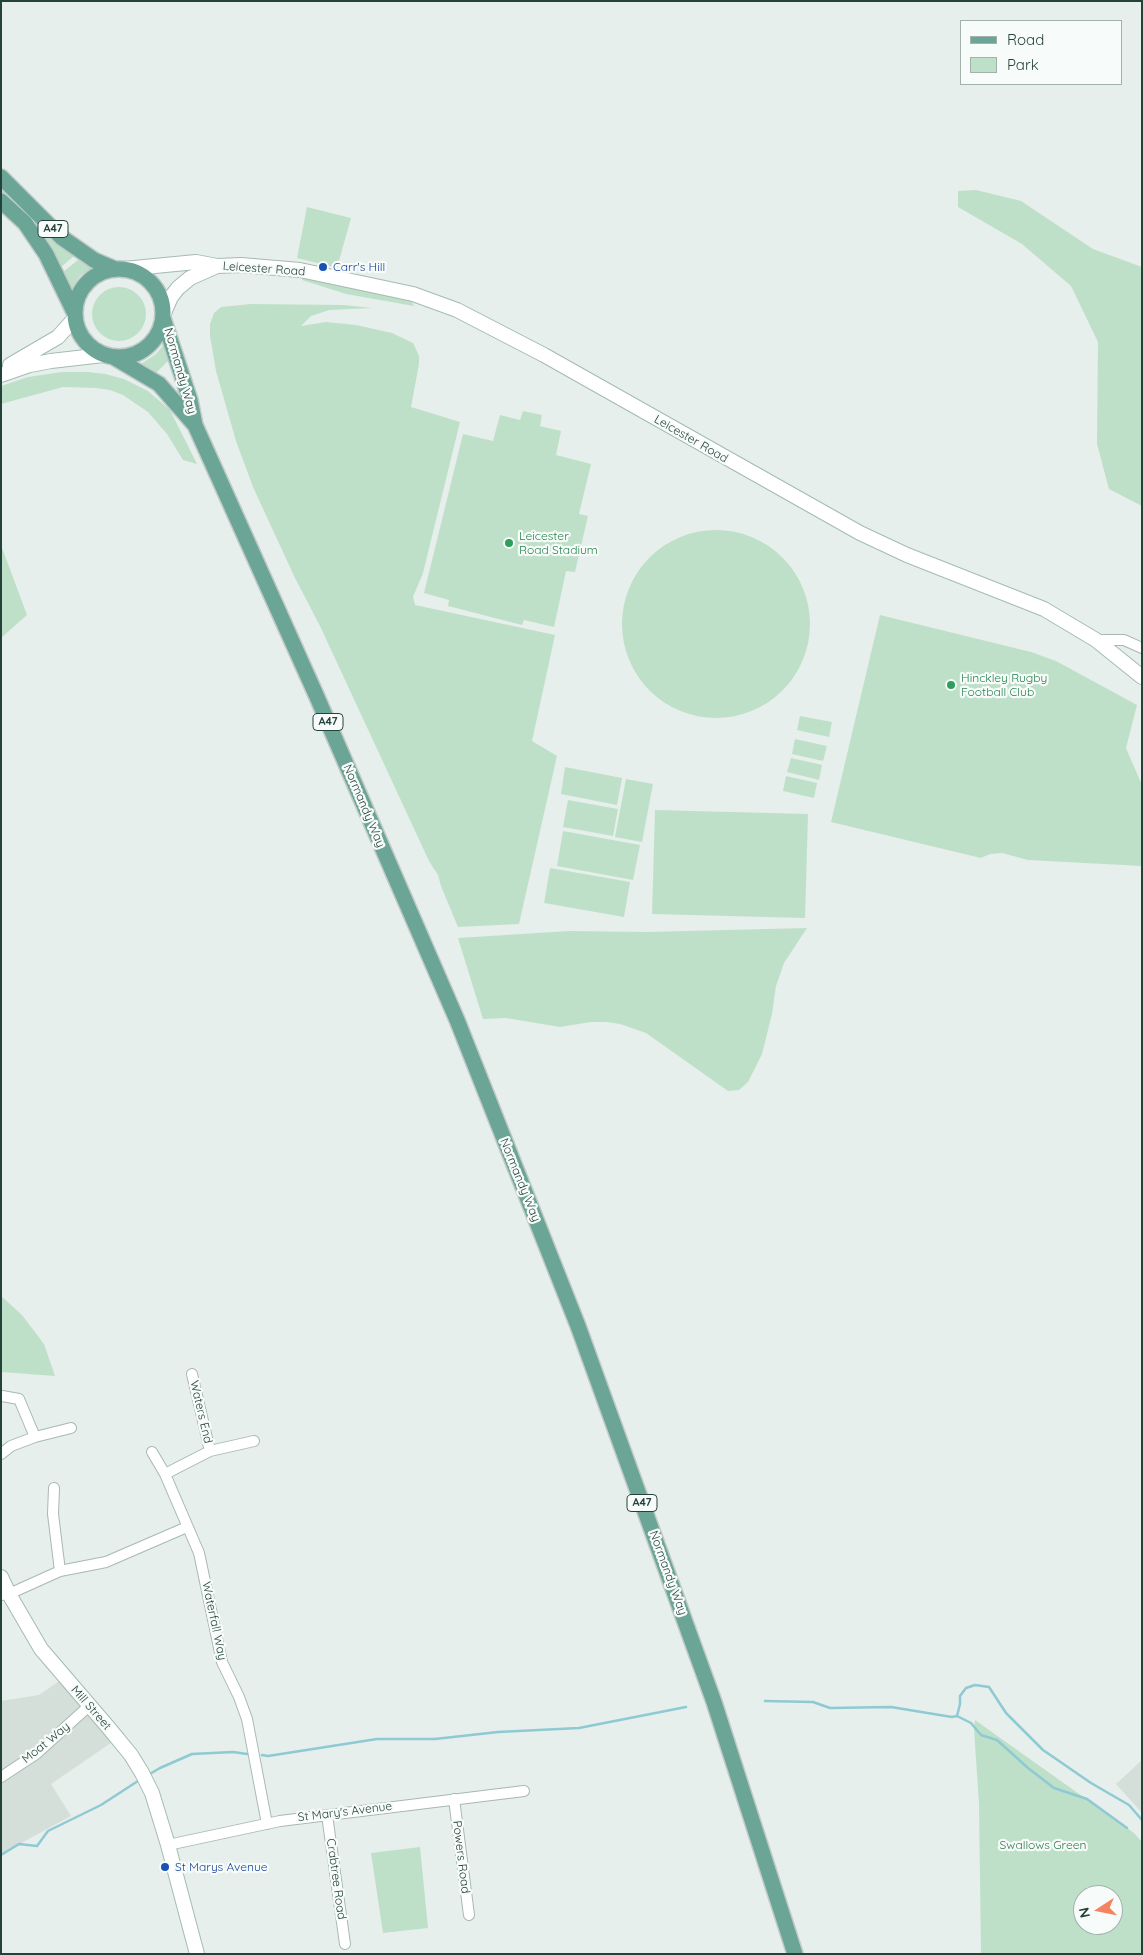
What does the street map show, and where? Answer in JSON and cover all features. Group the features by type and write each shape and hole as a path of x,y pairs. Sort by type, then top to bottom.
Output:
{"main road":[{"name":"Leicester Road","path":"1,177 61,237 94,260 120,269 196,262 217,266 241,265 300,270 413,294 457,310 544,355 860,533 907,555 1044,609 1096,640 1142,677"},
{"name":"A47","path":"1,202 25,223 46,254 75,316"},
{"name":"Leicester Road","path":"164,315 171,297 178,288 190,278 217,266"},
{"path":"1,373 30,365 136,354 148,347 157,337 164,315 160,295 142,275 120,269 102,272 93,278 82,288 76,304 75,316 84,341 90,347 109,356"},
{"name":"Normandy Way","path":"164,315 190,400 195,426 313,688 457,1020 574,1317 714,1702 795,1954"},
{"path":"1,373 58,337 75,316"},
{"name":"Normandy Way","path":"109,356 158,384 195,426"},
{"name":"Mill Street","path":"1,1577 5,1595 41,1649 131,1755 152,1792 197,1954"}],"street":[{"path":"1096,640 1124,640 1142,648"},
{"name":"Waters End","path":"192,1374 210,1451"},
{"path":"2,1396 19,1399 35,1437"},
{"path":"1,1454 11,1446 35,1437 71,1428"},
{"path":"165,1474 210,1451 254,1441"},
{"name":"Waterfall Way","path":"152,1452 165,1474 203,1568 222,1662 239,1696 247,1719 267,1824"},
{"path":"54,1488 53,1514 60,1571"},
{"path":"5,1595 60,1571 106,1562 187,1527"},
{"name":"Moat Way","path":"1,1777 36,1754 89,1706"},
{"name":"St Mary's Avenue","path":"168,1845 267,1824 524,1791"},
{"name":"Powers Road","path":"454,1799 469,1916"},
{"name":"Crabtree Road","path":"327,1815 345,1944"}],"shaded area":[{"path":"71,1673 124,1734 51,1784 71,1816 1,1854 1,1701 39,1695"},
{"path":"1142,1760 1142,1813 1116,1784"}],"green space":[{"path":"1,183 74,256 61,267 47,243 27,217 1,192"},
{"path":"976,190 1021,201 1093,249 1142,267 1142,506 1109,489 1097,444 1098,342 1071,286 1022,244 958,207 958,191"},
{"path":"307,207 351,218 337,268 297,258"},
{"path":"78,260 92,268 80,276 72,288 63,272"},
{"path":"302,277 405,299 412,302 414,306 346,294 302,280"},
{"path":"119,287 129,289 138,295 144,304 146,314 144,324 138,333 129,339 119,341 109,339 100,333 94,324 92,314 94,304 100,295 109,289"},
{"path":"251,304 344,305 372,308 329,310 311,316 301,326 326,322 356,325 392,333 413,343 419,356 419,364 411,407 460,422 423,573 413,597 415,605 555,635 532,741 557,756 519,924 458,927 438,875 429,861 253,487 236,441 216,371 210,336 210,324 214,313 221,307"},
{"path":"166,342 171,358 154,375 141,364 156,354"},
{"path":"62,372 105,374 124,379 148,391 170,410 197,464 183,460 167,434 148,412 123,395 110,390 63,387 1,404 1,386 28,377"},
{"name":"Leicester Road Stadium","path":"523,411 542,415 540,426 561,431 556,455 591,464 579,514 588,516 575,572 566,571 554,627 524,620 522,625 448,606 449,600 424,593 463,434 493,441 500,415 520,420"},
{"path":"707,530 725,530 752,537 783,557 803,588 810,615 810,633 803,660 783,691 752,711 725,718 707,718 689,714 672,707 656,697 643,684 633,668 626,651 622,633 622,615 626,597 633,580 643,564 656,551 672,541 689,534"},
{"path":"1,545 27,615 1,638"},
{"path":"880,615 1031,652 1056,661 1137,705 1126,748 1142,785 1142,866 1028,860 1002,853 990,854 981,858 831,822"},
{"path":"800,716 832,722 829,737 797,730"},
{"path":"795,739 827,746 823,761 792,754"},
{"path":"791,758 822,765 819,780 787,772"},
{"path":"565,767 622,778 617,805 561,794"},
{"path":"786,776 817,783 814,798 783,791"},
{"path":"626,779 653,784 642,842 615,837"},
{"path":"568,800 618,809 613,836 563,827"},
{"path":"655,810 808,814 805,918 652,914"},
{"path":"563,831 640,845 633,880 557,866"},
{"path":"550,868 630,882 624,917 544,903"},
{"path":"807,928 784,963 776,986 772,1014 762,1054 748,1082 739,1090 728,1091 646,1033 620,1024 591,1022 560,1027 506,1018 483,1019 458,938 569,931 647,932"},
{"path":"1,1296 22,1315 44,1344 55,1376 1,1372"},
{"name":"Swallows Green","path":"975,1720 1134,1833 1142,1842 1142,1954 981,1954 979,1804"},
{"path":"420,1847 428,1928 383,1933 371,1853"}],"waterway":[{"path":"765,1701 813,1702 830,1708 891,1707 952,1717 957,1716 960,1696 966,1688 975,1685 989,1687 1006,1713 1043,1750 1091,1783 1129,1805 1142,1820"},
{"path":"262,1755 268,1756 377,1739 435,1739 498,1732 579,1728 686,1707"},
{"path":"957,1716 971,1723 981,1735 997,1740 1054,1788 1087,1799 1127,1828"},
{"path":"148,1775 192,1754 233,1752 247,1754"},
{"path":"1,1855 19,1844 37,1846 48,1831 101,1805 141,1779"}],"place":[{"name":"Carr's Hill","path":"323,267"},
{"name":"Leicester Road Stadium","path":"509,543"},
{"name":"Hinckley Rugby Football Club","path":"951,685"},
{"name":"St Marys Avenue","path":"165,1867"}]}
